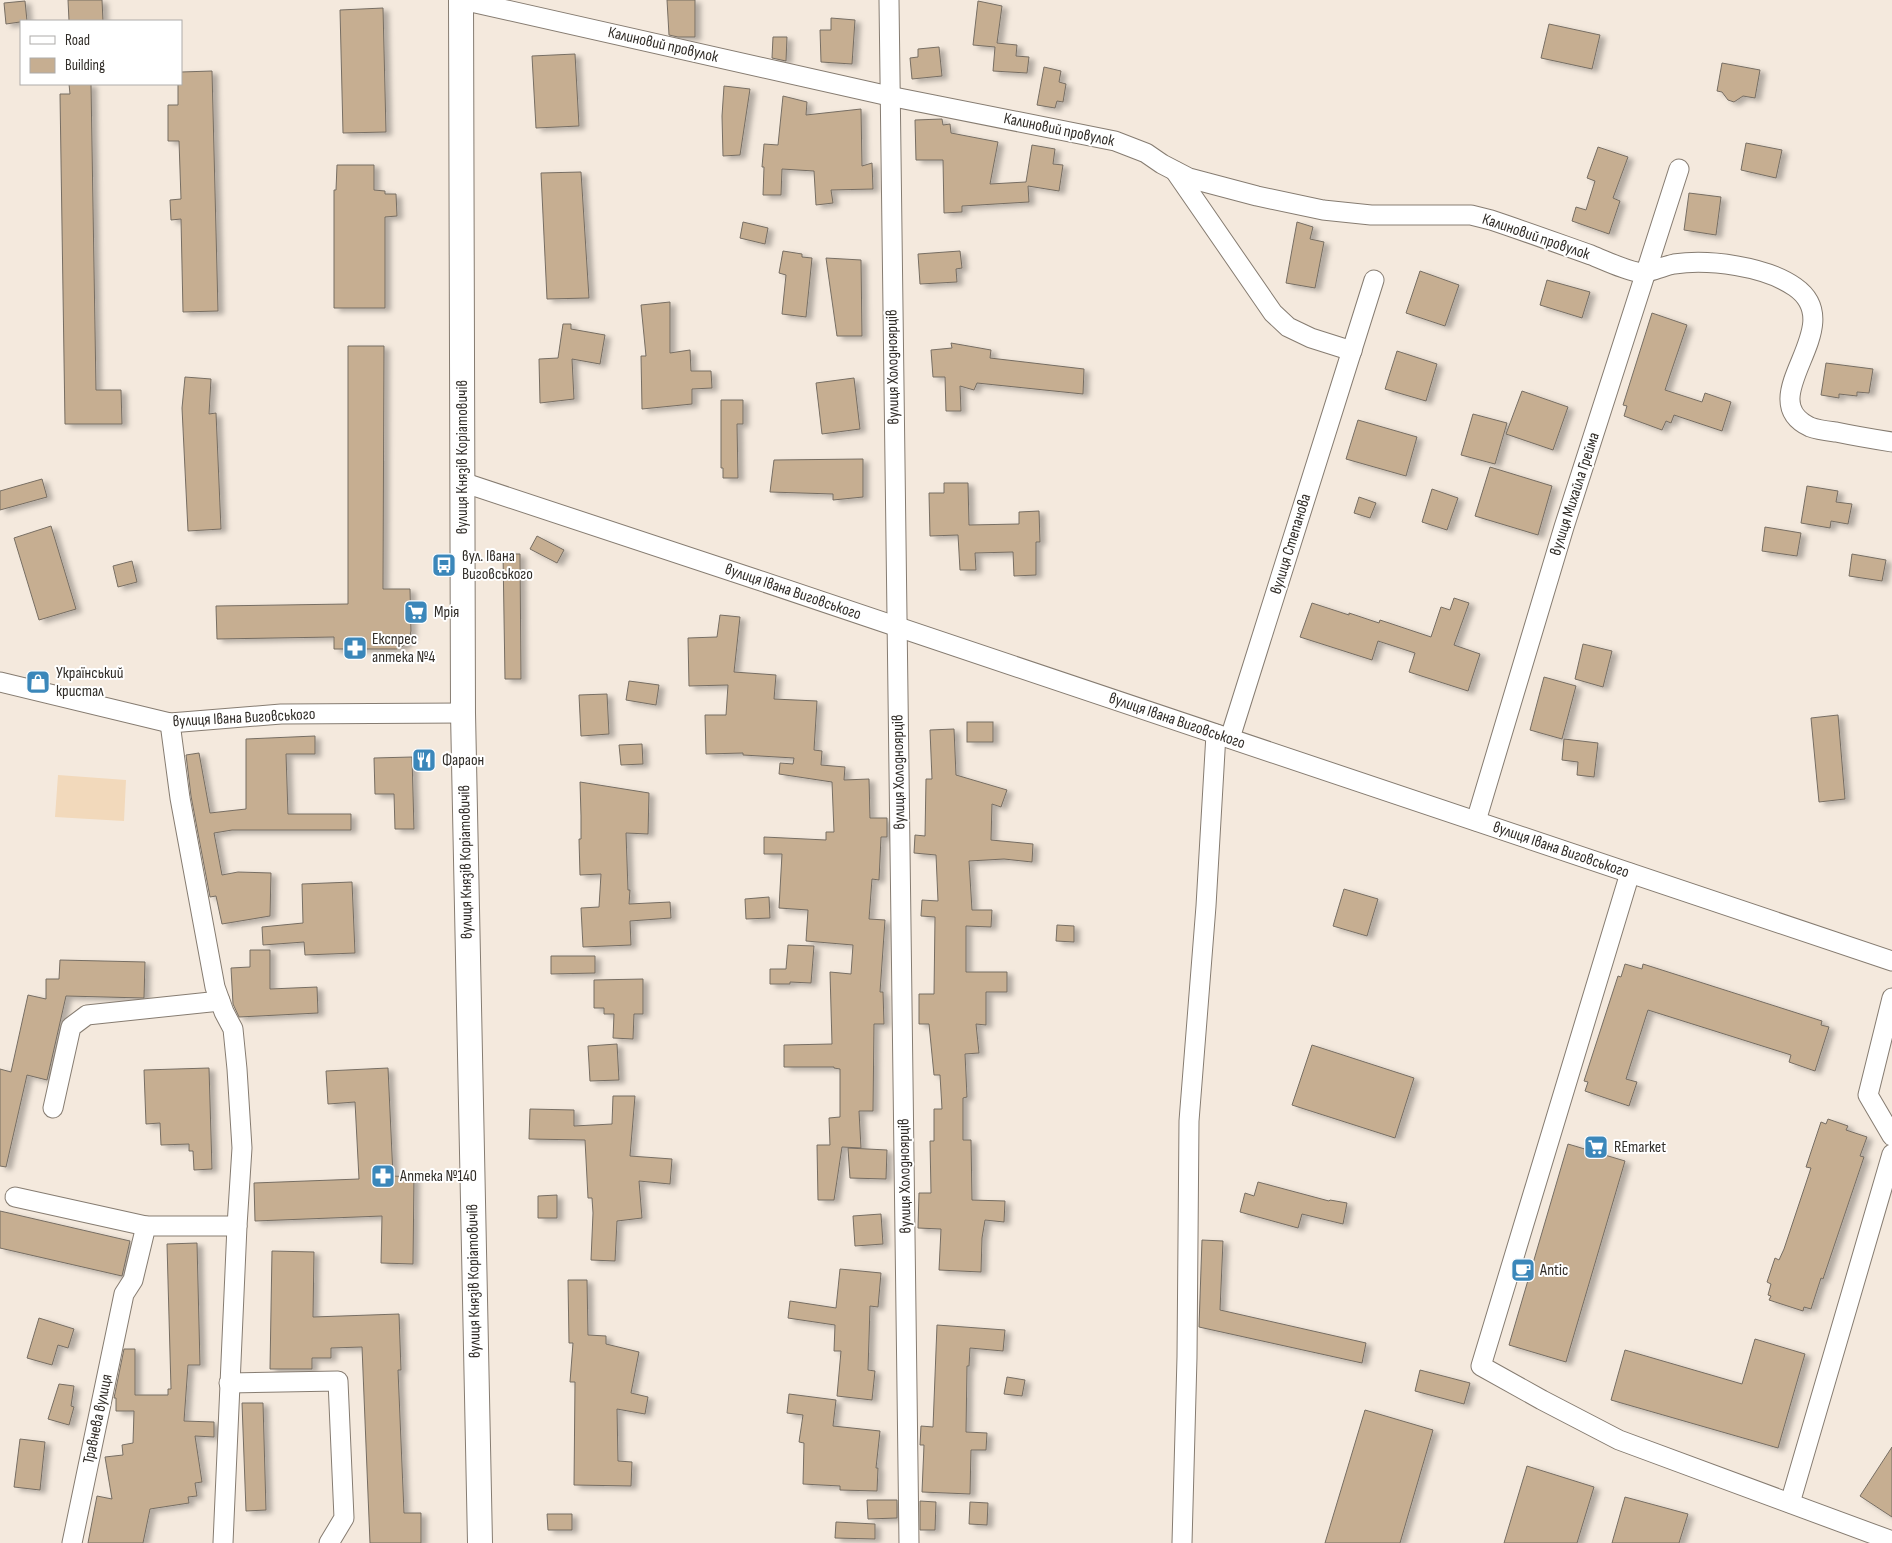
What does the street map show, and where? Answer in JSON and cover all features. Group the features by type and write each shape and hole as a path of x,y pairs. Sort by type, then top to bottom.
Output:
{"main road":[{"name":"вулиця Князів Коріатовичів","path":"462,0 463,713 480,1543"}],"street":[{"name":"Калиновий провулок","path":"462,0 889,96 1115,141 1146,153 1189,178 1323,210 1371,215 1471,215 1491,220 1638,272 1646,272"},
{"name":"вулиця Холодноярців","path":"889,0 909,1543"},
{"name":"вулиця Михайла Грейма","path":"1476,821 1564,527 1678,169"},
{"path":"1174,170 1273,313 1288,327 1311,338 1352,350"},
{"path":"1646,272 1673,264 1711,263 1758,271 1796,287 1811,306 1813,317 1808,343 1790,391 1790,410 1802,422 1813,428 1892,442"},
{"name":"вулиця Степанова","path":"1182,1543 1187,1357 1189,1121 1206,906 1223,736 1374,280"},
{"name":"вулиця Івана Виговського","path":"462,482 1892,961"},
{"name":"вулиця Івана Виговського","path":"0,682 170,724 281,714 463,713"},
{"path":"170,724 180,798 215,987 233,1029 238,1069 242,1148 229,1383 223,1543"},
{"path":"1630,873 1481,1366 1619,1440 1892,1541"},
{"path":"1892,998 1868,1095 1892,1136"},
{"path":"54,1108 71,1027 88,1015 220,1001"},
{"path":"1790,1503 1892,1154"},
{"path":"15,1197 146,1226 237,1226"},
{"name":"Травнева вулиця","path":"72,1543 124,1294 133,1280 146,1226"},
{"path":"229,1383 338,1380 344,1518 330,1543"}],"shaded area":[{"path":"58,775 126,780 124,821 55,817"}],"building":[{"path":"68,0 102,0 103,20 69,20"},
{"path":"667,0 695,0 695,37 669,35"},
{"path":"25,1 27,20 6,24 4,3"},
{"path":"978,1 1002,6 997,43 1017,45 1016,56 1029,57 1027,73 993,71 995,47 973,45"},
{"path":"383,8 386,132 343,133 340,10"},
{"path":"831,18 855,20 852,64 821,62 820,30 831,30"},
{"path":"1549,24 1600,35 1592,69 1541,58"},
{"path":"773,37 787,37 786,61 772,58"},
{"path":"939,47 942,76 912,79 910,58 918,57 918,49"},
{"path":"575,54 579,126 536,128 532,56"},
{"path":"1722,63 1760,70 1755,98 1743,96 1734,102 1728,100 1722,92 1717,91"},
{"path":"1044,67 1061,71 1059,82 1066,84 1063,102 1057,101 1055,108 1037,105"},
{"path":"212,71 218,311 183,312 181,219 171,220 170,200 181,199 179,141 168,141 168,105 178,105 178,85 182,85 182,72"},
{"path":"69,85 91,85 96,390 121,390 122,424 65,424 60,94 70,94"},
{"path":"724,86 750,89 740,155 723,156 722,116"},
{"path":"783,96 807,102 806,115 861,109 862,166 872,163 873,189 831,190 833,203 816,205 814,171 782,169 781,195 763,195 764,167 762,167 764,144 778,145"},
{"path":"942,119 943,125 950,124 951,133 998,142 990,184 1026,182 1032,145 1055,149 1053,164 1063,165 1059,191 1028,186 1029,202 962,206 962,212 944,213 943,160 916,160 915,120"},
{"path":"1746,143 1782,150 1776,178 1741,170"},
{"path":"1598,147 1628,157 1613,198 1620,201 1609,234 1572,221 1576,207 1586,210 1595,181 1587,178"},
{"path":"337,165 374,165 374,190 385,191 385,194 396,194 397,216 385,217 385,308 334,308 334,190 336,190"},
{"path":"581,172 589,298 547,299 541,173"},
{"path":"1689,193 1721,197 1716,235 1684,230"},
{"path":"743,222 768,228 765,244 740,238"},
{"path":"1297,222 1313,227 1310,239 1324,242 1315,288 1286,283"},
{"path":"783,251 802,254 802,257 812,258 806,317 782,314 786,275 779,273"},
{"path":"960,251 962,268 956,269 957,282 920,284 918,254"},
{"path":"826,258 861,260 862,336 837,336"},
{"path":"1420,271 1459,285 1445,326 1406,313"},
{"path":"1547,280 1590,292 1582,318 1540,305"},
{"path":"670,302 670,353 690,350 691,371 711,371 712,388 692,389 692,404 642,409 641,356 646,356 641,305"},
{"path":"1652,313 1687,325 1665,390 1702,402 1705,393 1731,402 1722,431 1674,415 1671,423 1666,421 1662,430 1624,416 1627,406 1623,405"},
{"path":"563,324 571,324 571,329 605,335 600,364 572,359 574,399 540,403 539,359 558,358"},
{"path":"951,343 991,350 990,358 1084,369 1083,394 977,383 974,390 960,386 961,411 946,411 945,377 933,377 931,350 952,348"},
{"path":"348,346 384,346 383,589 410,589 411,631 409,640 397,649 334,649 334,637 217,639 216,606 348,604"},
{"path":"1397,351 1437,364 1426,401 1385,389"},
{"path":"1826,363 1873,369 1869,393 1857,392 1857,396 1839,394 1839,398 1821,395"},
{"path":"185,377 211,379 209,414 216,413 221,529 188,531 182,408"},
{"path":"854,378 860,429 822,434 816,383"},
{"path":"1522,391 1568,407 1553,450 1506,434"},
{"path":"721,400 743,400 743,424 737,424 738,478 723,478 723,468 721,468"},
{"path":"1473,414 1507,423 1495,464 1461,455"},
{"path":"1358,420 1417,437 1406,476 1346,459"},
{"path":"863,459 863,497 833,500 833,494 770,492 774,460"},
{"path":"1490,467 1552,486 1538,535 1475,516"},
{"path":"42,479 47,497 0,510 0,491"},
{"path":"944,483 968,483 969,525 1019,524 1019,512 1039,511 1040,542 1036,542 1036,575 1014,576 1013,552 975,553 976,570 960,570 958,535 930,536 929,493 944,493"},
{"path":"1807,486 1838,491 1836,502 1852,504 1848,524 1831,521 1830,528 1801,523"},
{"path":"1432,489 1458,498 1447,530 1422,522"},
{"path":"1359,497 1376,503 1370,518 1354,513"},
{"path":"51,526 76,609 39,620 14,538"},
{"path":"1765,527 1801,533 1797,556 1762,551"},
{"path":"537,536 564,550 557,563 530,549"},
{"path":"503,554 520,554 521,679 505,679"},
{"path":"1852,554 1886,560 1882,581 1849,576"},
{"path":"132,561 137,582 118,587 113,566"},
{"path":"1454,598 1469,603 1454,645 1480,654 1468,691 1409,672 1415,653 1378,641 1372,660 1300,637 1312,603 1379,623 1380,620 1431,637 1441,607 1450,610"},
{"path":"720,615 740,617 734,672 776,675 774,699 817,701 814,750 822,751 821,765 845,767 844,780 869,779 870,818 887,818 887,837 881,837 879,880 872,879 869,919 885,920 880,992 883,992 884,1024 874,1024 873,1111 859,1111 861,1148 842,1147 834,1200 818,1200 817,1145 830,1145 829,1118 840,1117 840,1069 834,1067 784,1067 784,1045 832,1044 830,972 851,974 853,945 806,941 808,910 779,908 782,854 764,854 764,837 826,840 826,832 834,832 832,782 779,774 780,763 793,764 794,758 743,755 743,753 706,754 705,715 726,715 728,685 689,686 688,638 717,637"},
{"path":"1583,644 1612,651 1603,687 1575,679"},
{"path":"1544,677 1576,686 1562,739 1530,730"},
{"path":"629,681 659,685 656,705 626,700"},
{"path":"607,694 609,734 581,736 579,695"},
{"path":"1838,715 1845,799 1819,802 1811,718"},
{"path":"967,722 993,722 993,742 967,742"},
{"path":"954,729 956,775 1007,790 1001,807 992,804 991,840 1033,844 1032,862 1004,859 969,861 972,910 992,910 991,927 966,926 966,972 1007,972 1007,992 986,992 986,1025 976,1024 979,1053 965,1054 967,1097 963,1098 963,1140 971,1140 972,1200 1005,1201 1004,1222 985,1220 982,1238 981,1272 939,1270 941,1229 918,1228 919,1193 931,1193 930,1141 934,1141 934,1109 942,1109 940,1075 934,1075 929,1024 919,1024 919,994 934,994 935,917 921,916 922,900 938,901 936,855 914,853 915,835 925,836 926,779 932,779 930,730"},
{"path":"315,736 315,754 286,754 288,814 351,814 351,830 232,830 214,833 222,875 238,872 271,873 270,916 222,924 216,896 210,897 191,796 186,755 199,753 210,813 246,809 246,739"},
{"path":"1564,739 1598,743 1594,777 1577,775 1578,762 1562,760"},
{"path":"642,744 643,764 621,765 619,745"},
{"path":"412,757 414,829 395,829 394,794 375,794 374,758"},
{"path":"580,782 649,793 648,834 626,833 628,890 630,890 629,904 670,902 671,918 630,921 631,945 583,947 581,908 599,907 601,874 580,875"},
{"path":"352,882 355,953 305,955 304,942 263,945 262,927 303,923 302,884"},
{"path":"1344,889 1378,899 1367,936 1333,926"},
{"path":"769,897 770,918 746,919 745,899"},
{"path":"1057,925 1074,926 1074,942 1056,941"},
{"path":"788,945 814,946 811,983 790,982 790,984 770,984 770,969 786,969"},
{"path":"250,950 270,950 270,989 317,987 318,1013 239,1017 233,1004 231,968 250,967"},
{"path":"551,956 595,956 595,973 551,974"},
{"path":"60,960 145,962 144,998 66,996 47,1080 27,1075 6,1167 0,1166 0,1069 11,1072 28,995 46,999 46,979 59,979"},
{"path":"1625,964 1642,969 1643,964 1822,1021 1821,1025 1829,1027 1815,1071 1789,1062 1791,1055 1648,1010 1626,1079 1637,1082 1629,1106 1585,1091 1588,1082 1584,1081 1618,976 1621,977"},
{"path":"643,979 643,1014 634,1014 633,1039 613,1038 614,1014 604,1014 604,1008 594,1008 594,980"},
{"path":"617,1044 619,1080 590,1081 588,1046"},
{"path":"1312,1045 1414,1078 1395,1138 1292,1105"},
{"path":"209,1068 212,1169 194,1170 193,1151 189,1151 189,1144 161,1145 160,1123 146,1124 144,1070"},
{"path":"388,1068 393,1176 414,1177 413,1264 381,1263 382,1216 255,1221 254,1183 359,1179 355,1102 328,1104 326,1071"},
{"path":"613,1096 635,1096 630,1156 672,1159 670,1184 639,1181 642,1218 617,1221 615,1261 591,1260 593,1213 592,1198 588,1198 585,1140 529,1139 530,1109 574,1110 574,1126 612,1124"},
{"path":"1828,1119 1848,1126 1846,1130 1867,1137 1860,1156 1864,1157 1823,1279 1821,1278 1811,1309 1804,1307 1803,1311 1769,1300 1771,1296 1768,1295 1771,1284 1767,1282 1775,1258 1779,1260 1784,1249 1811,1168 1806,1167 1821,1122 1826,1124"},
{"path":"1568,1144 1625,1161 1566,1362 1509,1345"},
{"path":"848,1148 887,1150 886,1179 850,1178"},
{"path":"1258,1182 1329,1201 1347,1203 1343,1224 1302,1214 1298,1228 1240,1212 1245,1193 1254,1196"},
{"path":"557,1195 557,1218 538,1218 538,1196"},
{"path":"0,1211 130,1241 122,1276 0,1248"},
{"path":"881,1214 883,1244 855,1246 853,1216"},
{"path":"1202,1240 1223,1241 1220,1310 1366,1343 1362,1363 1199,1327"},
{"path":"197,1243 200,1365 188,1365 184,1421 214,1422 214,1437 195,1436 202,1482 195,1483 197,1496 188,1497 189,1503 150,1509 143,1543 88,1543 97,1496 112,1499 105,1457 123,1455 122,1445 133,1443 134,1411 116,1411 116,1398 114,1398 124,1349 135,1349 135,1395 168,1395 168,1389 171,1389 167,1244"},
{"path":"272,1251 314,1252 313,1317 399,1314 401,1370 398,1370 404,1513 421,1513 421,1543 370,1543 362,1347 331,1348 331,1358 312,1358 312,1369 270,1369"},
{"path":"840,1269 881,1273 878,1307 870,1306 868,1370 875,1371 872,1400 837,1396 841,1351 834,1351 835,1325 788,1318 790,1301 836,1308"},
{"path":"568,1280 587,1280 588,1335 606,1336 606,1344 639,1352 631,1393 648,1397 645,1414 617,1409 618,1461 632,1462 631,1486 574,1485 575,1382 570,1382 573,1343 569,1343"},
{"path":"39,1318 74,1329 68,1348 58,1345 52,1365 27,1358"},
{"path":"937,1325 1005,1330 1003,1351 970,1348 969,1366 967,1366 966,1432 987,1433 986,1450 971,1450 970,1494 922,1492 924,1445 920,1445 921,1426 933,1427"},
{"path":"1755,1339 1805,1354 1778,1448 1611,1400 1625,1350 1742,1384"},
{"path":"1420,1370 1470,1383 1464,1404 1415,1391"},
{"path":"1007,1377 1025,1380 1022,1396 1004,1394"},
{"path":"59,1384 74,1386 71,1406 74,1407 69,1425 48,1419"},
{"path":"789,1394 836,1400 833,1426 880,1431 876,1468 878,1468 877,1491 840,1490 840,1486 803,1484 804,1443 799,1442 803,1415 787,1413"},
{"path":"242,1403 263,1403 266,1510 246,1511"},
{"path":"1365,1410 1433,1430 1400,1543 1325,1543"},
{"path":"20,1439 45,1442 40,1490 14,1487"},
{"path":"1892,1447 1892,1517 1860,1496"},
{"path":"1527,1466 1594,1487 1577,1543 1504,1543"},
{"path":"1625,1497 1688,1514 1679,1543 1612,1543"},
{"path":"867,1500 897,1500 897,1518 868,1519"},
{"path":"920,1501 936,1502 935,1530 920,1530"},
{"path":"970,1502 988,1503 987,1525 969,1524"},
{"path":"547,1514 572,1514 572,1530 548,1530"},
{"path":"836,1522 875,1524 875,1539 835,1538"}],"place":[{"name":"вул. Івана Виговського","path":"444,565"},
{"name":"Мрія","path":"416,612"},
{"name":"Експрес аптека №4","path":"355,648"},
{"name":"Український кристал","path":"38,682"},
{"name":"Фараон","path":"424,760"},
{"name":"REmarket","path":"1596,1147"},
{"name":"Аптека №140","path":"383,1176"},
{"name":"Antic","path":"1523,1270"}]}
